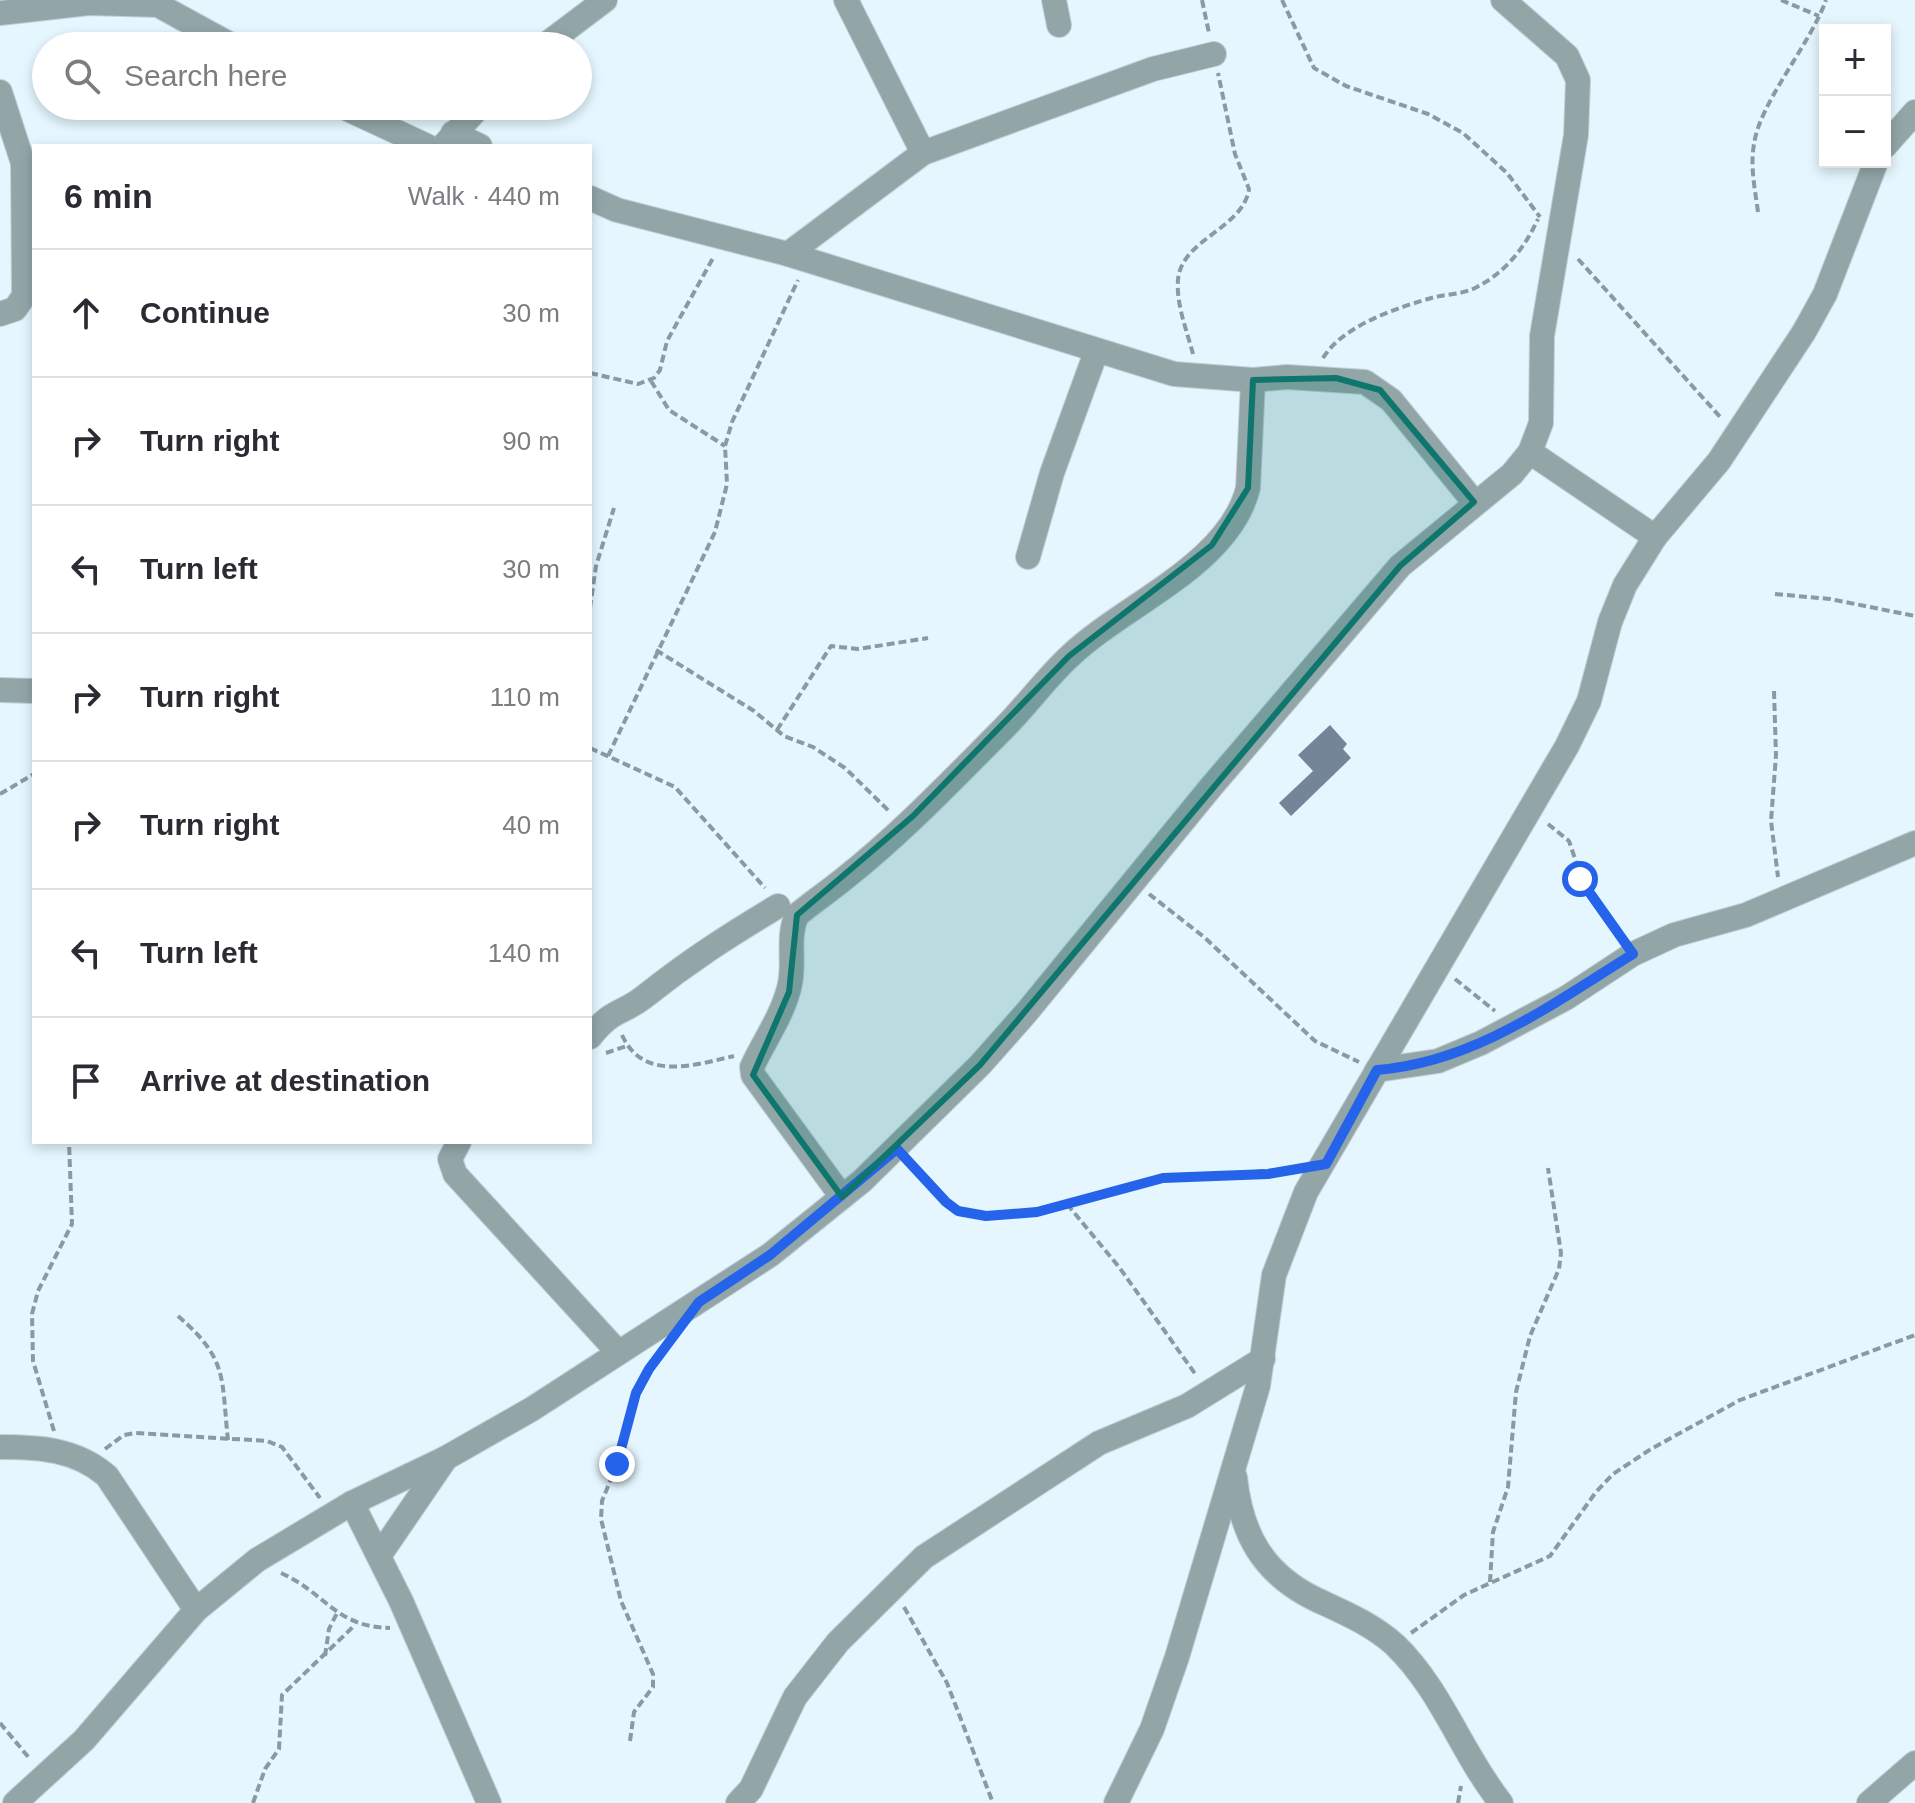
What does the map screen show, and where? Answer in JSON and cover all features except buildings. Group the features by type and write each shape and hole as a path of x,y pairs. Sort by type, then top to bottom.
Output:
{"street":[{"path":"563,32 605,0"},
{"path":"846,0 923,153"},
{"path":"1054,0 1059,25"},
{"path":"15,1803 122,1699 196,1610 257,1560 343,1510 446,1458 532,1409 617,1351 770,1255 897,1149 980,1065 1400,566 1474,502 1512,474 1530,452 1541,423 1542,336 1576,135 1578,80 1567,56 1503,0"},
{"path":"0,13 89,3 158,5 207,32"},
{"path":"798,257 923,153 1153,69 1214,54"},
{"path":"0,92 23,163 29,262 24,296 15,309 0,314"},
{"path":"1891,139 1915,112"},
{"path":"371,120 423,144"},
{"path":"448,139 466,120"},
{"path":"448,139 471,144"},
{"path":"1116,1803 1162,1700 1234,1469 1263,1359 1274,1275 1306,1192 1326,1164 1589,701 1610,622 1625,585 1655,537 1719,461 1825,294 1874,168"},
{"path":"592,199 617,210 798,257 1174,374 1253,380 1315,377 1365,382 1380,390 1474,502"},
{"path":"1028,557 1052,473 1096,352"},
{"path":"842,1197 753,1075 752,1067 789,992 793,970 792,926 797,915 903,826 1008,724 1069,656 1100,629 1179,576 1230,524 1248,488 1253,380"},
{"path":"1530,452 1655,537"},
{"path":"0,690 32,691"},
{"path":"1377,1070 1438,1061 1513,1027 1566,998 1633,954 1674,935 1746,915 1915,843"},
{"path":"592,1035 612,1012 644,997 689,959 778,906"},
{"path":"458,1144 450,1159 455,1174 617,1351"},
{"path":"738,1803 751,1789 795,1697 838,1642 891,1589 949,1538 1008,1504 1099,1443 1187,1406 1263,1359"},
{"path":"0,1447 41,1447 95,1465 107,1476 196,1610"},
{"path":"379,1556 446,1458"},
{"path":"1234,1469 1240,1519 1269,1564 1289,1583 1347,1612 1395,1646 1428,1688 1477,1772 1501,1803"},
{"path":"343,1510 379,1556 489,1803"},
{"path":"1869,1803 1915,1763"}],"path":[{"path":"1199,377 1183,314 1178,284 1180,269 1189,256 1242,207 1249,189 1235,154 1202,0"},
{"path":"1282,0 1314,68 1346,86 1428,114 1463,133 1507,173 1539,216 1638,321 1736,434"},
{"path":"1781,0 1820,17"},
{"path":"1758,212 1752,170 1754,140 1773,95 1820,17 1826,0"},
{"path":"1315,377 1325,355 1337,341 1358,328 1436,297 1466,292 1492,277 1523,247 1539,216"},
{"path":"592,373 627,382 651,381 660,370 667,341 724,240"},
{"path":"608,756 715,532 727,484 725,446 798,257"},
{"path":"651,381 669,410 725,446"},
{"path":"592,594 596,566 614,508"},
{"path":"1775,594 1830,599 1915,616"},
{"path":"777,730 823,653 831,646 858,649 928,638"},
{"path":"656,650 754,711 777,730 845,768 903,826"},
{"path":"1774,691 1776,755 1771,821 1782,899"},
{"path":"592,749 675,787 778,906"},
{"path":"0,794 32,775"},
{"path":"1527,814 1564,835 1586,891 1633,954"},
{"path":"1134,883 1204,937 1315,1041 1377,1070"},
{"path":"1438,965 1513,1027"},
{"path":"612,1012 627,1046 641,1058 665,1068 695,1065 760,1049"},
{"path":"61,1452 33,1361 32,1325 38,1291 72,1224 69,1144"},
{"path":"897,1149 946,1202 967,1214 1012,1215 1067,1204 1163,1178 1268,1174 1326,1164"},
{"path":"1490,1582 1493,1532 1508,1487 1516,1392 1530,1336 1559,1269 1561,1253 1548,1168"},
{"path":"1067,1204 1211,1392"},
{"path":"178,1316 202,1336 218,1362 228,1440"},
{"path":"1395,1646 1435,1614 1490,1582 1550,1556 1596,1492 1613,1474 1651,1449 1740,1400 1915,1335"},
{"path":"630,1741 634,1712 653,1687 653,1674 621,1601 601,1519 602,1501 617,1464 636,1393 666,1347"},
{"path":"95,1465 111,1442 124,1435 267,1441 282,1447 343,1510"},
{"path":"257,1560 306,1585 355,1625 413,1630"},
{"path":"891,1589 919,1629 947,1683 993,1803"},
{"path":"325,1656 329,1629 337,1613"},
{"path":"253,1803 265,1769 279,1749 282,1695 355,1625"},
{"path":"0,1723 45,1776"}],"highlighted area":[{"path":"1336,378 1380,390 1474,502 1400,566 980,1065 842,1197 753,1075 789,992 797,915 913,816 1069,656 1212,545 1248,488 1253,380"}],"route":[{"path":"617,1464 626,1421 636,1393 649,1369 699,1302 770,1255 897,1149 946,1202 958,1211 986,1216 1037,1212 1163,1178 1268,1174 1326,1164 1377,1070 1438,1061 1481,1043 1566,998 1633,954 1580,879"}]}
